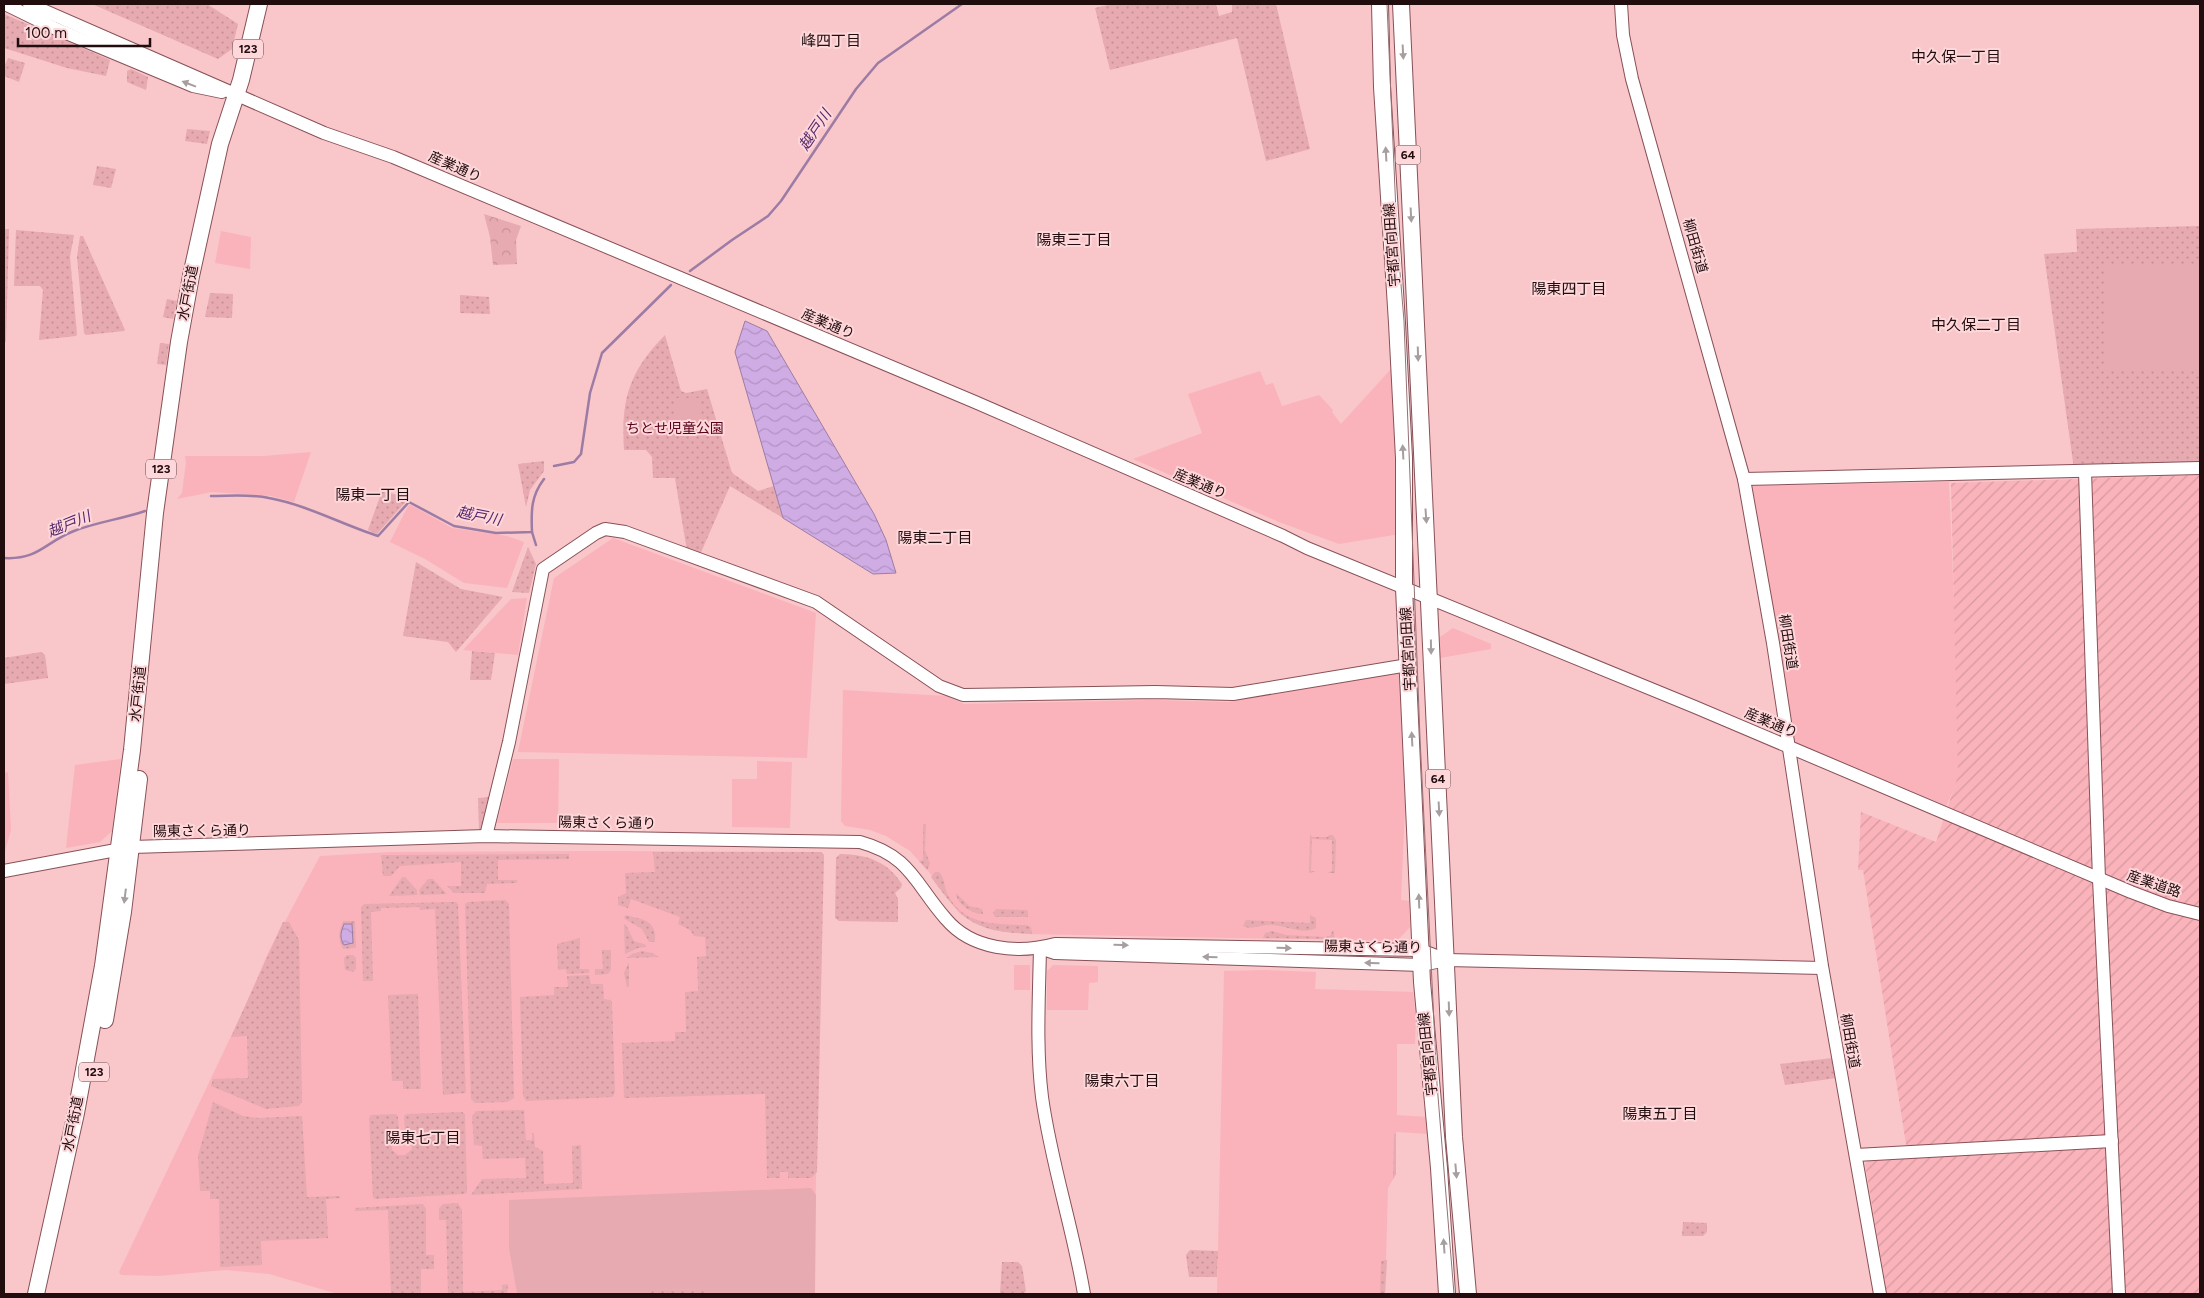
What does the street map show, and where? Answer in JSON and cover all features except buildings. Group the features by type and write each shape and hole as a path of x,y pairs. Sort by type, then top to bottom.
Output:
{"main road":[{"name":"水戸街道","path":"47,1294 111,987 172,450 185,362 211,227 230,144 237,95 259,4"},
{"name":"宇都宮向田線","path":"1380,4 1382,87 1403,449 1406,525 1404,588 1421,957 1428,1061 1439,1168 1447,1294"},
{"name":"宇都宮向田線","path":"1401,4 1456,1168 1468,1294"},
{"name":"水戸街道","path":"36,1294 55,1213 126,848 133,741 155,513 170,394 190,276 220,144 237,95"}],"street":[{"name":"産業通り","path":"5,4 54,28 193,86 237,95"},
{"name":"産業通り","path":"29,4 324,133 393,156 490,199 558,225 1404,588"},
{"name":"柳田街道","path":"1622,4 1623,35 1632,79 1744,479 1758,549 1822,968 1880,1294"},
{"path":"1744,479 2200,468"},
{"path":"2085,472 2099,879 2118,1294"},
{"path":"486,836 509,742 543,569 596,533 605,529 624,532 816,602 939,686 963,695 1155,692 1233,694 1408,665"},
{"path":"1404,588 1429,598"},
{"name":"産業通り","path":"1429,598 1789,747 2099,879"},
{"name":"陽東さくら通り","path":"4,871 126,848 486,836 860,842 873,845 898,859 913,874 946,920 972,940 1002,948 1040,948 1055,944 1421,957 1446,960"},
{"name":"産業道路","path":"2099,879 2168,906 2200,914"},
{"path":"1040,948 1038,1044 1042,1096 1052,1153 1071,1228 1084,1294"},
{"path":"1446,960 1822,968"},
{"path":"1856,1155 2112,1141"}],"shaded area":[{"path":"221,231 251,237 250,269 215,263"},
{"path":"1391,369 1395,369 1400,534 1339,544 1279,522 1133,459 1202,433 1188,394 1260,371 1266,385 1273,383 1282,406 1319,395 1333,410 1332,412 1341,424"},
{"path":"311,452 294,502 271,496 212,492 177,499 182,493 185,456 263,456"},
{"path":"2200,475 2200,1294 1887,1294 1865,1164 1870,1159 1908,1157 1863,870 1858,870 1861,812 1936,842 1958,776 1951,483"},
{"path":"1949,482 1961,775 1946,806 1794,742 1752,486"},
{"path":"411,505 452,528 507,536 524,542 507,588 464,583 425,559 390,542 408,506"},
{"path":"613,538 816,613 807,758 518,752 554,578"},
{"path":"527,598 518,655 463,650 511,599"},
{"path":"1453,628 1491,644 1491,649 1440,658 1440,637"},
{"path":"1400,673 1405,809 1401,900 1409,901 1410,927 1397,941 1028,934 993,930 974,923 960,914 929,872 910,851 886,836 870,830 845,826 841,821 843,690 946,696 964,704 1154,700 1228,702"},
{"path":"121,759 112,831 100,842 66,848 75,765"},
{"path":"513,759 559,759 558,823 497,823"},
{"path":"757,761 792,762 790,828 732,827 732,779 757,779"},
{"path":"8,772 11,830 4,855 4,773"},
{"path":"390,852 821,852 824,855 821,889 814,1294 338,1294 269,1274 225,1270 158,1276 121,1275 119,1272 243,1011 268,953 320,856"},
{"path":"1014,965 1030,965 1030,990 1014,990"},
{"path":"1053,965 1098,966 1098,982 1089,983 1088,1010 1047,1010 1047,971"},
{"path":"1224,971 1316,972 1315,989 1413,992 1416,1019 1415,1044 1397,1044 1397,1115 1428,1117 1429,1134 1396,1132 1396,1174 1388,1188 1385,1294 1217,1294"}],"green space":[{"path":"92,4 207,4 238,24 232,49 218,59"},
{"path":"1112,4 1216,4 1219,16 1232,12 1232,4 1276,4 1310,149 1266,161 1237,38 1110,70 1095,8"},
{"path":"4,14 110,60 106,76 67,68 4,48"},
{"path":"8,58 25,63 19,82 4,76 4,67"},
{"path":"131,69 148,77 146,90 127,82 127,71"},
{"path":"187,129 210,131 207,144 185,141"},
{"path":"97,166 116,169 111,188 93,185"},
{"path":"484,214 521,226 516,240 517,264 493,265 490,237"},
{"path":"2200,226 2200,465 2074,469 2044,254 2077,252 2076,229"},
{"path":"4,229 9,229 6,341 4,344"},
{"path":"16,230 74,235 70,257 76,336 39,340 43,290 40,286 14,286"},
{"path":"80,236 83,236 124,331 86,335 84,333 77,257"},
{"path":"2200,264 2200,369 2106,371 2104,266"},
{"path":"210,293 233,294 232,318 205,317"},
{"path":"460,295 489,297 490,314 460,313"},
{"path":"167,299 177,301 173,319 163,317"},
{"name":"ちとせ児童公園","path":"665,335 681,391 686,393 707,389 732,473 758,491 774,486 783,518 730,486 699,557 687,551 675,478 653,478 652,457 646,450 624,450 624,416 630,387 643,361"},
{"path":"160,343 169,344 166,365 157,364"},
{"path":"676,398 701,398 702,429 676,430"},
{"path":"544,461 544,471 530,490 526,507 518,464"},
{"path":"382,491 409,498 377,534 368,530"},
{"path":"528,547 536,564 529,593 512,592"},
{"path":"416,562 461,589 503,597 456,652 448,642 403,636"},
{"path":"472,651 495,653 491,680 470,680"},
{"path":"41,652 45,655 48,678 4,684 4,658"},
{"path":"491,797 483,829 479,830 478,798"},
{"path":"923,824 926,824 925,850 930,864 927,870 919,861 923,860"},
{"path":"1310,834 1312,837 1328,837 1333,835 1336,840 1335,873 1327,873 1332,871 1332,840 1312,839 1311,871 1317,871 1309,873"},
{"path":"653,852 821,852 824,855 817,1172 811,1178 788,1178 788,1172 780,1172 780,1178 767,1178 765,1094 624,1098 622,1043 675,1041 675,1032 686,1032 685,992 698,991 697,957 706,956 705,937 694,936 690,930 678,924 680,917 631,899 628,908 618,905 618,897 626,893 625,873 655,872"},
{"path":"569,854 569,859 498,860 498,880 517,880 517,883 487,884 485,893 454,893 447,886 461,886 461,862 400,866 391,876 383,876 381,855"},
{"path":"840,854 875,860 896,876 902,884 901,888 895,893 898,899 898,922 839,921 835,918 836,858"},
{"path":"935,872 941,874 949,897 964,913 983,922 1026,925 1031,927 1032,934 996,930 983,927 972,921 962,914 942,892 931,877"},
{"path":"402,877 405,877 417,890 417,895 389,896"},
{"path":"428,879 433,879 447,894 420,895 419,890"},
{"path":"956,893 969,906 982,909 983,914 975,913 966,908 959,901"},
{"path":"505,900 509,904 514,1098 507,1102 475,1103 471,1099 465,904 468,902"},
{"path":"456,902 458,904 466,1093 443,1095 435,909 420,910 419,907 381,908 381,911 371,912 373,981 363,981 361,907 364,904"},
{"path":"996,909 1026,910 1028,911 1028,917 995,917 993,913"},
{"path":"626,915 648,922 654,929 655,942 649,942 642,929 625,919"},
{"path":"1310,915 1316,918 1316,928 1306,931 1269,925 1250,928 1243,926 1246,920 1310,923"},
{"path":"344,921 355,921 356,948 343,949 339,935"},
{"path":"283,922 289,922 299,940 302,1102 299,1106 266,1109 211,1086 213,1079 248,1078 247,1036 231,1037"},
{"path":"624,924 634,941 646,945 646,947 638,948 625,954"},
{"path":"1333,930 1335,939 1263,938 1265,933 1272,931 1286,935 1325,937 1330,936"},
{"path":"580,938 580,969 589,969 589,973 567,974 566,969 558,970 557,944"},
{"path":"602,950 611,950 611,970 608,974 595,975 595,969 603,969"},
{"path":"642,951 659,957 627,958 632,954"},
{"path":"347,955 353,955 356,958 356,969 353,972 345,970 344,958"},
{"path":"629,962 629,986 627,987 624,973"},
{"path":"589,975 591,984 603,984 604,999 611,1000 612,1003 615,1091 613,1097 526,1101 523,1096 520,997 554,995 554,987 568,987 567,976"},
{"path":"418,994 421,1089 403,1089 403,1081 392,1081 388,995"},
{"path":"1833,1058 1837,1078 1785,1085 1780,1064"},
{"path":"213,1102 243,1116 259,1118 302,1116 307,1197 340,1196 340,1198 326,1199 328,1238 261,1241 262,1265 220,1267 219,1199 210,1199 210,1191 200,1191 198,1156"},
{"path":"524,1110 526,1140 532,1140 532,1133 534,1134 535,1147 543,1151 544,1184 573,1183 572,1146 581,1145 582,1189 471,1195 482,1179 526,1178 525,1158 483,1159 482,1146 474,1145 472,1116 476,1111"},
{"path":"462,1112 465,1114 467,1192 465,1194 375,1199 373,1197 369,1118 371,1115 396,1114 399,1132 391,1140 392,1150 398,1155 405,1155 412,1149 411,1137 405,1132 404,1116 407,1114"},
{"path":"1396,1133 1396,1174 1393,1179 1394,1134"},
{"path":"811,1188 816,1195 815,1294 708,1294 708,1290 645,1289 645,1294 517,1293 509,1248 509,1200"},
{"path":"458,1203 462,1210 463,1292 502,1290 502,1285 508,1284 507,1294 448,1294 446,1220 439,1220 439,1208 443,1204"},
{"path":"423,1204 426,1209 426,1255 434,1255 434,1269 421,1269 421,1294 391,1294 388,1210 355,1211 355,1208"},
{"path":"1683,1222 1707,1223 1707,1232 1703,1236 1682,1236"},
{"path":"1190,1250 1218,1251 1217,1277 1189,1277 1186,1255"},
{"path":"1387,1260 1385,1294 1380,1294 1381,1261"},
{"path":"1002,1262 1018,1262 1022,1266 1026,1291 1023,1294 1000,1294"},
{"path":"645,1289 708,1290 708,1294 645,1294"}],"water":[{"path":"745,321 767,331 874,514 886,540 896,573 873,574 783,518 735,352"},
{"path":"344,924 352,924 353,943 344,945 342,942 341,934"}],"waterway":[{"name":"越戸川","path":"690,271 768,216 781,201 856,89 878,63 962,4"},
{"name":"越戸川","path":"554,466 574,462 581,454 590,393 602,353 671,285"},
{"name":"越戸川","path":"211,496 255,496 283,501 378,536 409,502 454,526 496,533 532,532 534,498 544,479"},
{"name":"越戸川","path":"4,558 26,556 74,531 145,511"},
{"path":"532,532 536,545"}],"tram line":[{"path":"1387,4 1397,236 1404,321 1420,738 1437,1084 1454,1294"}],"district":[{"name":"峰四丁目","path":"831,41"},
{"name":"中久保一丁目","path":"1956,57"},
{"name":"陽東三丁目","path":"1074,240"},
{"name":"陽東四丁目","path":"1569,289"},
{"name":"中久保二丁目","path":"1976,325"},
{"name":"陽東一丁目","path":"373,495"},
{"name":"陽東二丁目","path":"935,538"},
{"name":"陽東六丁目","path":"1122,1081"},
{"name":"陽東五丁目","path":"1660,1114"},
{"name":"陽東七丁目","path":"423,1138"}]}
